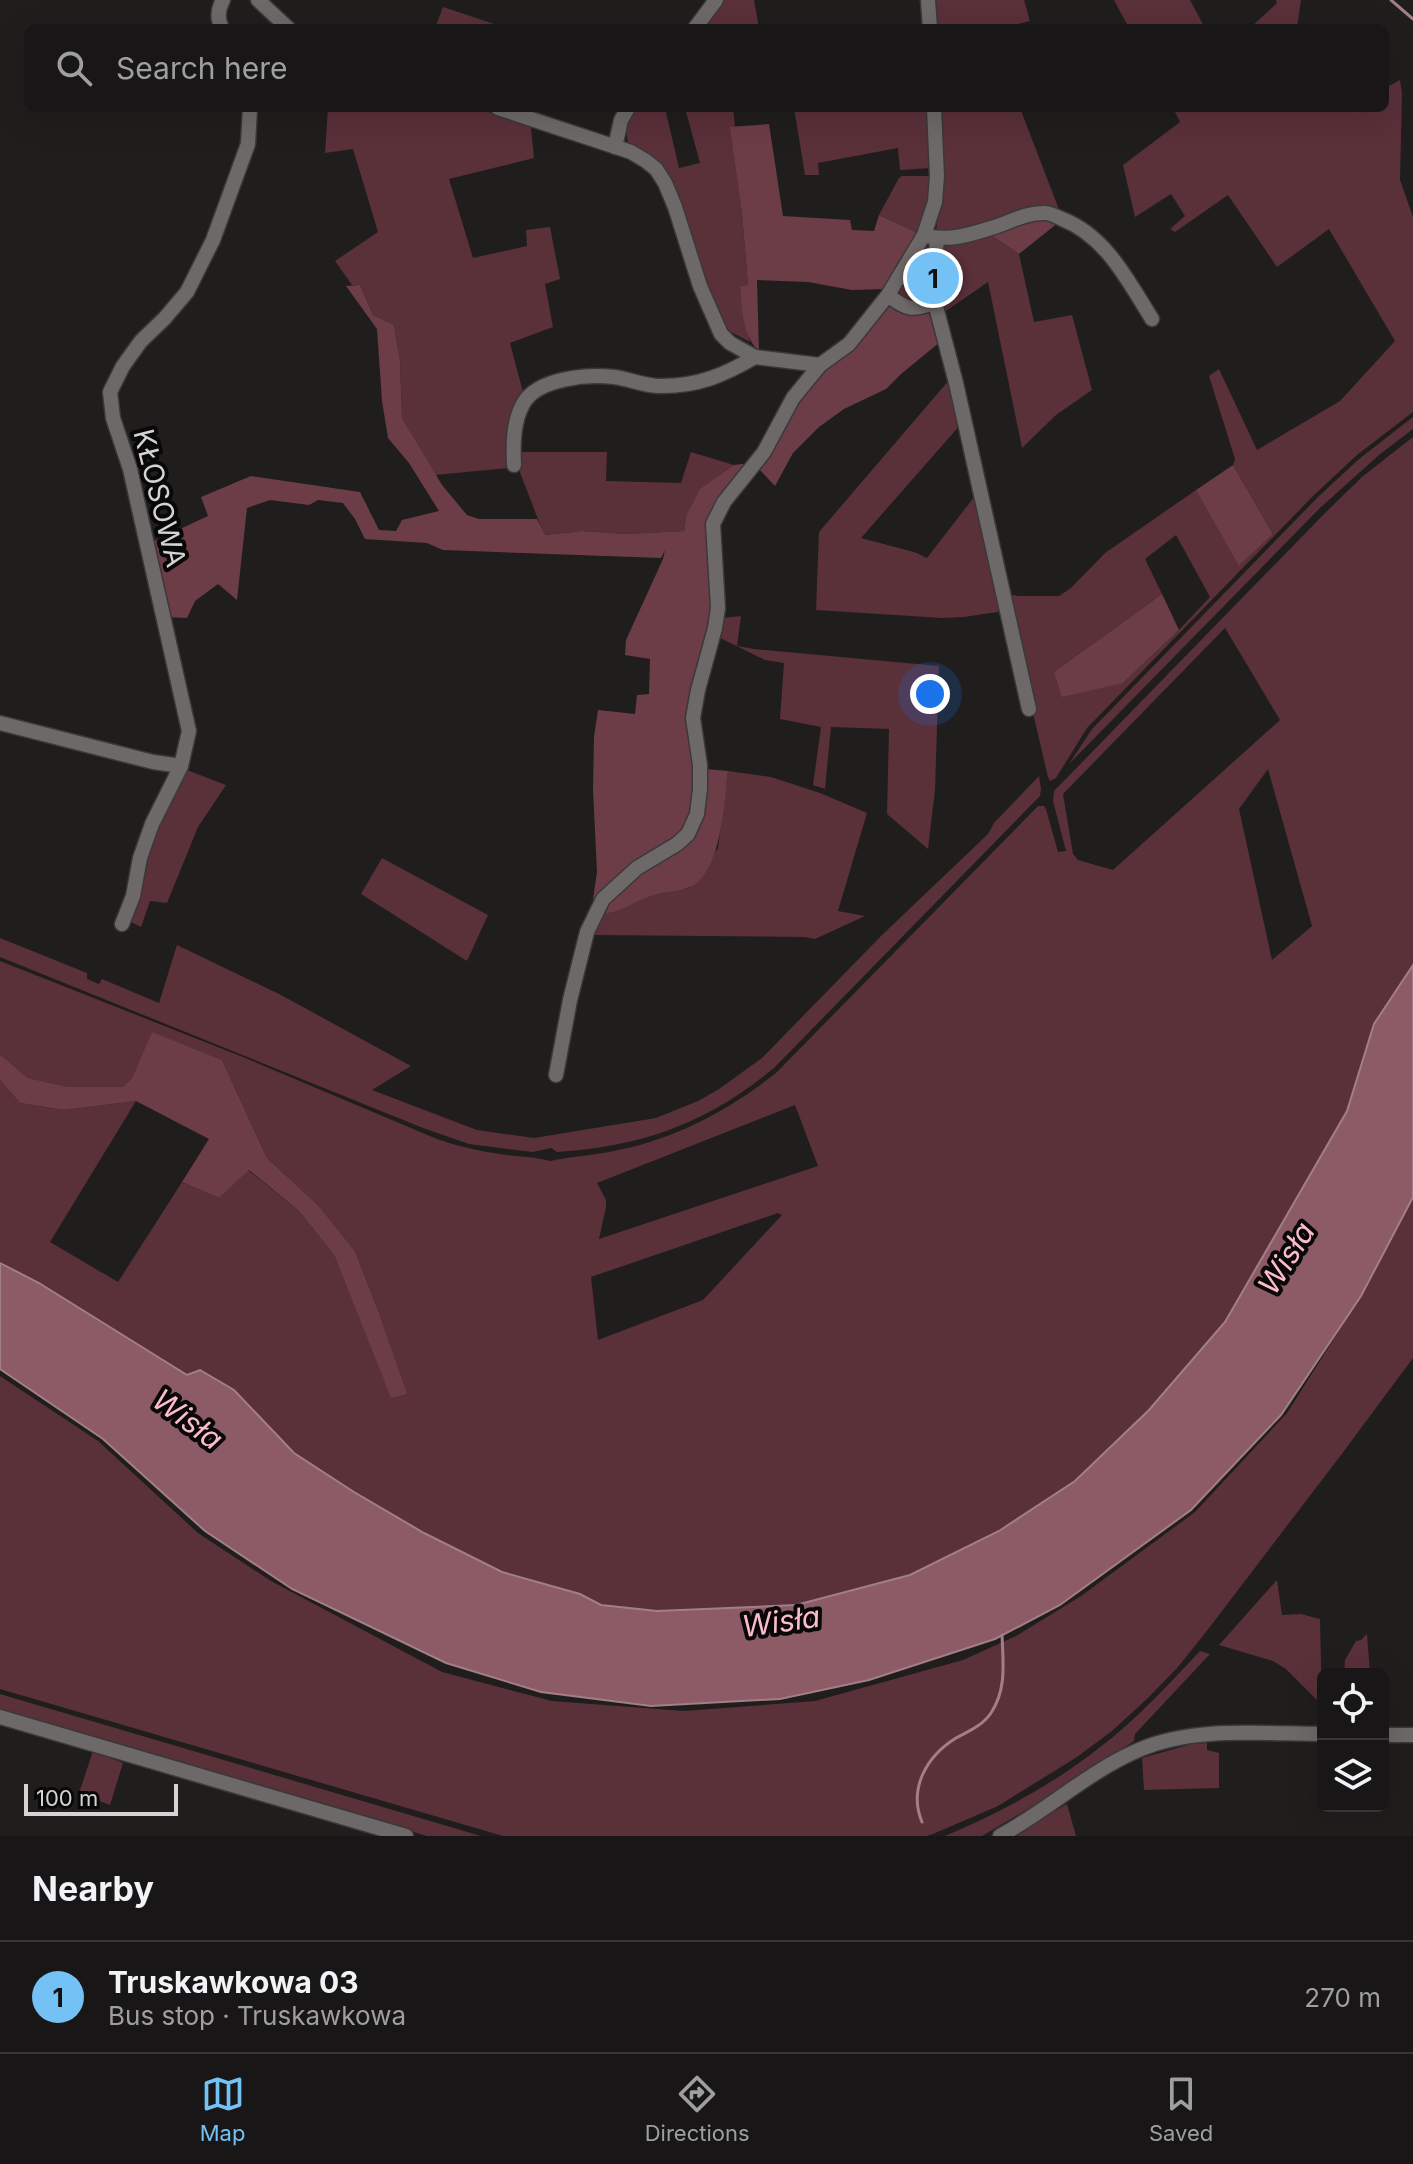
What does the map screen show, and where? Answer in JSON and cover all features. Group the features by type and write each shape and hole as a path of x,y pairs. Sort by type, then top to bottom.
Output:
{"street":[{"path":"220,24 219,10 223,0"},
{"path":"258,0 284,24"},
{"path":"698,24 716,0"},
{"path":"928,0 930,24"},
{"name":"KŁOSOWA","path":"122,924 133,896 140,858 152,824 181,766 189,731 130,469 113,418 110,392 141,341 187,292 213,240 248,144 250,112"},
{"path":"510,112 631,152 656,169 675,207 700,286 721,334 730,343 755,357 820,365"},
{"path":"615,147 626,112"},
{"path":"934,112 937,176 931,237 938,289 935,303 956,383 1029,709"},
{"path":"931,237 956,238 1033,214 1047,213 1078,225 1104,247 1152,319"},
{"path":"556,1075 587,932 603,899 637,868 677,844 693,826 697,814 700,765 693,718 718,608 713,524 724,502 764,452 793,398 820,365 849,344 931,237"},
{"path":"888,295 899,304 914,309 935,303"},
{"path":"514,465 515,433 524,400 551,383 590,376 612,377 658,387 695,383 713,379 755,357"},
{"path":"0,723 153,762 181,766"},
{"path":"0,1717 406,1836"},
{"path":"1000,1836 1108,1766 1154,1744 1201,1735 1317,1734"},
{"path":"1389,1735 1413,1735"}],"shaded area":[{"path":"721,0 754,0 758,24 701,24"},
{"path":"933,0 1024,0 1030,21 1018,24 934,24"},
{"path":"1114,0 1190,0 1203,24 1127,24"},
{"path":"1276,0 1301,0 1298,24 1254,24 1277,3"},
{"path":"443,7 494,24 437,24"},
{"path":"1400,80 1400,180 1413,217 1413,412 1357,455 1314,495 1087,728 1056,778 1050,781 1005,594 1059,596 1105,553 1196,490 1240,565 1273,534 1233,465 1235,459 1209,376 1219,369 1257,450 1340,401 1395,341 1329,229 1277,267 1228,195 1175,232 1170,229 1185,216 1171,194 1135,217 1123,165 1180,122 1175,112 1389,112 1389,86","holes":["1176,535 1210,597 1123,683 1054,672 1162,594 1145,559"]},
{"path":"328,112 488,112 531,127 534,158 449,179 473,258 527,246 526,230 550,227 560,279 545,284 553,327 510,343 523,392 509,468 435,475 402,418 400,360 394,325 373,315 360,285 352,285 335,261 378,232 353,149 325,153"},
{"path":"629,112 666,112 679,168 700,163 686,112 733,112 735,127 731,127 748,285 740,286 750,342 727,330 707,288 682,206 667,171 652,157 628,143 624,120"},
{"path":"795,112 927,112 931,168 900,170 898,148 818,163 819,175 805,175"},
{"path":"941,112 1022,112 1060,212 947,235 936,231 944,173"},
{"path":"769,124 783,216 850,220 852,230 874,231 879,215 918,233 885,289 852,290 808,282 757,280 759,352 749,337 742,312 740,286 748,285 730,127"},
{"path":"902,176 930,176 928,204 918,233 879,215"},
{"path":"1046,217 1059,222 1019,254 988,233"},
{"path":"988,233 1019,254 1034,322 1072,315 1092,390 1056,415 1022,448 988,282 943,313 940,304 939,245"},
{"path":"926,246 933,287 930,298 919,304 901,298 899,287 910,270 917,274 919,270 914,263"},
{"path":"360,285 373,315 394,325 400,360 402,418 442,485 467,515 479,519 537,519 545,535 582,531 626,534 684,531 687,514 700,489 734,465 750,463 711,525 713,622 701,669 695,768 728,771 715,852 701,879 690,887 654,895 608,913 601,913 593,899 597,872 594,737 598,710 635,714 637,695 649,694 650,659 625,655 626,640 665,550 661,558 443,550 427,543 365,539 343,503 318,500 309,505 270,500 247,508 237,600 218,584 195,601 187,618 167,617 154,541 208,516 201,497 251,476 360,492 379,530 396,531 402,520 439,511 409,463 388,438 377,329 346,286"},
{"path":"889,305 911,313 934,311 940,342 886,389 844,409 819,427 793,453 775,486 758,468 788,415 821,368 835,364 856,346"},
{"path":"950,379 961,424 861,538 927,558 978,492 1004,611 942,618 816,610 819,532"},
{"path":"1413,417 1413,429 1321,507 1069,764 1092,729 1319,496 1359,459"},
{"path":"1413,437 1413,965 1374,1024 1347,1110 1225,1322 1149,1410 1075,1481 999,1531 910,1575 796,1605 657,1611 601,1605 580,1594 502,1572 424,1533 294,1453 234,1390 187,1375 39,1283 0,1263 0,1080 20,1103 64,1110 136,1101 50,1242 118,1282 182,1182 219,1198 248,1170 299,1211 334,1255 391,1397 406,1394 355,1251 318,1205 267,1158 222,1060 152,1033 132,1078 123,1087 69,1087 28,1078 0,1054 0,961 460,1146 550,1161 614,1151 665,1137 704,1120 776,1073 1038,806 1046,809 1058,852 1066,851 1053,801 1054,791 1362,477","holes":["1225,628 1280,720 1113,870 1078,860 1073,854 1063,794","1268,769 1312,926 1272,960 1239,809","795,1105 818,1166 599,1239 606,1200 597,1183","778,1213 782,1215 703,1300 598,1340 591,1277"]},
{"path":"517,452 607,452 606,481 681,483 691,452 734,465 695,499 684,531 626,534 582,531 544,535 518,467"},
{"path":"1233,465 1273,534 1239,566 1196,490"},
{"path":"1162,594 1179,630 1123,683 1062,697 1054,672"},
{"path":"741,616 737,646 939,666 935,790 928,849 887,814 889,729 831,727 825,789 813,785 821,727 780,719 784,663 765,660 720,638 722,618"},
{"path":"187,770 226,785 198,827 167,903 150,901 141,927 129,921 156,827"},
{"path":"728,771 771,777 867,813 838,911 865,916 815,939 590,935 601,913 655,894 689,888 718,848"},
{"path":"1039,776 1040,796 774,1068 724,1104 698,1118 646,1138 618,1144 533,1152 469,1144 0,957 0,938 87,973 87,979 99,984 102,979 159,1003 177,945 281,995 411,1066 372,1090 477,1130 534,1138 656,1118 698,1101 762,1058 882,935 988,834 994,823"},
{"path":"382,858 488,915 467,961 361,894"},
{"path":"152,1032 222,1060 267,1158 318,1205 355,1251 407,1394 391,1398 334,1255 299,1211 249,1170 219,1198 182,1182 209,1139 136,1101 64,1110 20,1103 0,1080 0,1054 28,1078 69,1087 123,1087 132,1078"},
{"path":"1413,1197 1413,1358 1341,1455 1206,1632 1149,1697 1112,1731 1077,1757 998,1806 933,1834 503,1836 0,1689 0,1376 98,1441 198,1533 271,1581 442,1672 552,1701 684,1711 815,1701 963,1660 1016,1636 1081,1596 1195,1512 1287,1413 1361,1296"},
{"path":"1277,1580 1282,1615 1301,1614 1320,1619 1321,1668 1317,1668 1317,1700 1286,1669 1273,1661 1219,1645"},
{"path":"1367,1634 1370,1668 1344,1668 1345,1660 1356,1641"},
{"path":"1200,1651 1210,1654 1135,1734 1134,1741 1070,1784 982,1836 945,1836 1025,1797 1081,1761 1139,1714"},
{"path":"0,1694 481,1836 427,1836 0,1709"},
{"path":"1207,1743 1207,1750 1219,1753 1219,1788 1144,1790 1142,1758"},
{"path":"93,1751 123,1763 110,1805 79,1793"},
{"path":"1067,1804 1076,1836 1018,1836 1018,1833"}],"water":[{"name":"Wisła","path":"1413,965 1413,1197 1361,1296 1281,1415 1191,1510 1060,1605 995,1639 869,1680 780,1699 651,1706 541,1692 446,1663 292,1589 205,1531 103,1439 0,1369 0,1263 39,1283 187,1375 200,1370 234,1390 294,1453 424,1533 502,1572 580,1594 601,1605 657,1611 796,1605 910,1575 999,1531 1075,1481 1149,1410 1225,1322 1347,1111 1374,1024"}],"waterway":[{"path":"1391,0 1413,19"},
{"path":"922,1822 917,1797 929,1764 946,1745 984,1721 996,1704 1003,1675 1002,1635"}],"place":[{"name":"Truskawkowa 03","path":"933,278"}]}
